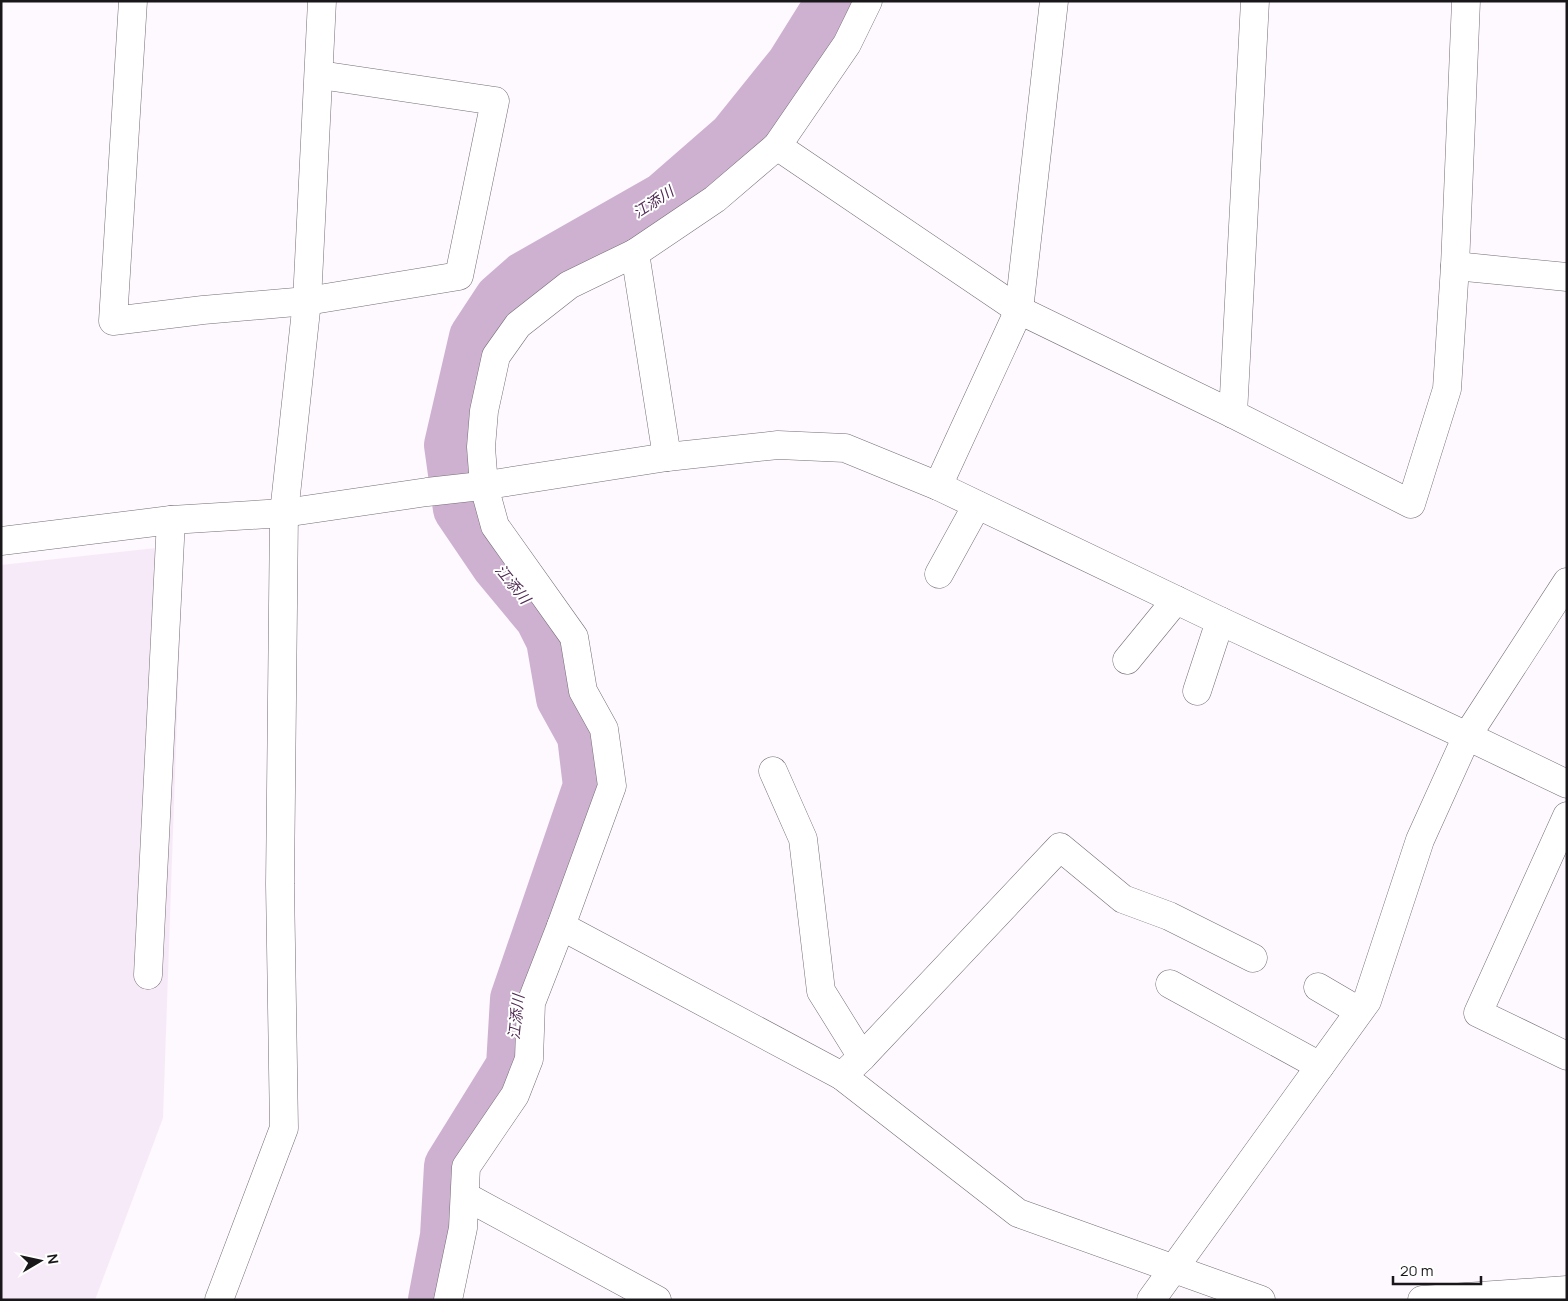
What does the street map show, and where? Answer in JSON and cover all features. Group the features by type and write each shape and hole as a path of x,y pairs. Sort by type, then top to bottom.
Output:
{"street":[{"path":"133,1 113,321 203,310 307,301 459,276 495,101 320,75"},
{"path":"219,1300 284,1128 280,884 284,512 307,301 320,75 322,1"},
{"path":"448,1300 464,1228 466,1167 515,1095 529,1059 531,1003 612,786 604,729 583,691 574,637 495,526 482,486 481,447 484,411 496,356 518,325 569,285 636,252 715,199 777,146 847,44 868,1"},
{"path":"938,486 1019,310 1054,1"},
{"path":"1233,414 1255,1"},
{"path":"777,146 1019,310 1233,414 1411,504 1447,390 1455,266 1466,1"},
{"path":"636,252 667,457"},
{"path":"1455,266 1567,277"},
{"path":"1,541 170,520 284,512 482,486 667,457 778,445 845,448 938,486 1567,784"},
{"path":"939,574 977,505"},
{"path":"148,975 170,520"},
{"path":"1151,1300 1366,1001 1420,840 1467,736 1567,582"},
{"path":"1127,660 1176,600"},
{"path":"1197,690 1220,621"},
{"path":"773,771 803,839 821,991 862,1057"},
{"path":"1567,816 1478,1013 1567,1056"},
{"path":"842,1076 1060,847 1123,899 1169,916 1253,958"},
{"path":"561,926 842,1076 1018,1213 1261,1300"},
{"path":"1170,984 1320,1066"},
{"path":"1318,988 1359,1011"},
{"path":"465,1196 657,1300"},
{"path":"1422,1300 1567,1290"}],"shaded area":[{"path":"183,545 163,1118 95,1300 1,1300 1,565"}],"waterway":[{"name":"江添川","path":"434,1300 446,1236 450,1166 512,1066 516,999 589,786 583,736 562,698 552,640 541,618 497,565 459,509 450,445 475,337 500,299 525,277 664,198 734,137 792,65 832,1"}]}
